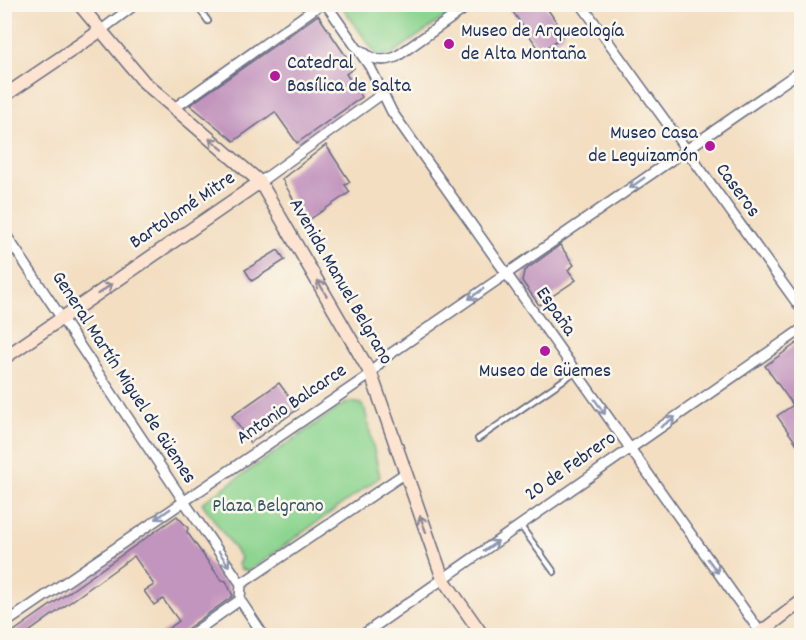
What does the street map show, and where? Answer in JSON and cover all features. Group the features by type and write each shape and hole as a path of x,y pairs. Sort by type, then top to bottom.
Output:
{"main road":[{"name":"Avenida Manuel Belgrano","path":"79,4 144,82 173,110 260,182 371,374 404,474 443,579 483,636"},
{"path":"4,96 100,31"},
{"name":"Bartolomé Mitre","path":"4,358 260,182"},
{"path":"760,634 800,605"}],"street":[{"path":"100,31 136,4"},
{"path":"173,110 321,4"},
{"name":"España","path":"326,4 370,67 382,94 399,122 760,634"},
{"path":"354,44 369,57 391,59 471,4"},
{"name":"Caseros","path":"581,4 801,310"},
{"name":"Antonio Balcarce","path":"4,624 371,374 383,359 801,70"},
{"name":"Bartolomé Mitre","path":"260,182 382,94"},
{"name":"General Martín Miguel de Güemes","path":"4,232 241,584"},
{"name":"20 de Febrero","path":"363,635 801,329"},
{"path":"264,636 240,600 241,584 404,474"},
{"path":"189,636 240,600"}],"lane":[{"path":"196,4 208,21"},
{"path":"478,439 575,372"},
{"path":"520,525 554,572"}],"green space":[{"path":"341,5 462,5 392,54 377,56"},
{"name":"Plaza Belgrano","path":"346,403 361,404 365,410 380,477 249,571 241,569 238,565 241,558 202,503"}],"building":[{"path":"515,4 544,4 565,34 541,52 510,8"},
{"name":"Catedral Basílica de Salta","path":"318,15 354,68 346,74 362,97 297,143 275,112 234,141 190,105"},
{"path":"326,145 350,182 345,185 350,192 306,222 282,179"},
{"path":"560,245 574,265 568,270 576,280 539,305 522,281 524,271"},
{"path":"278,250 285,260 252,281 245,270"},
{"path":"797,343 801,350 801,450 777,416 793,405 765,366"},
{"path":"279,383 298,409 250,443 232,416"},
{"path":"177,516 188,528 187,532 221,580 226,581 233,596 177,636 158,636 179,621 163,599 154,605 144,591 154,585 134,556 29,632 31,636 7,636"}],"place":[{"name":"Museo de Arqueología de Alta Montaña","path":"449,44"},
{"name":"Catedral Basílica de Salta","path":"275,76"},
{"name":"Museo Casa de Leguizamón","path":"710,146"},
{"name":"Museo de Güemes","path":"545,351"}]}
